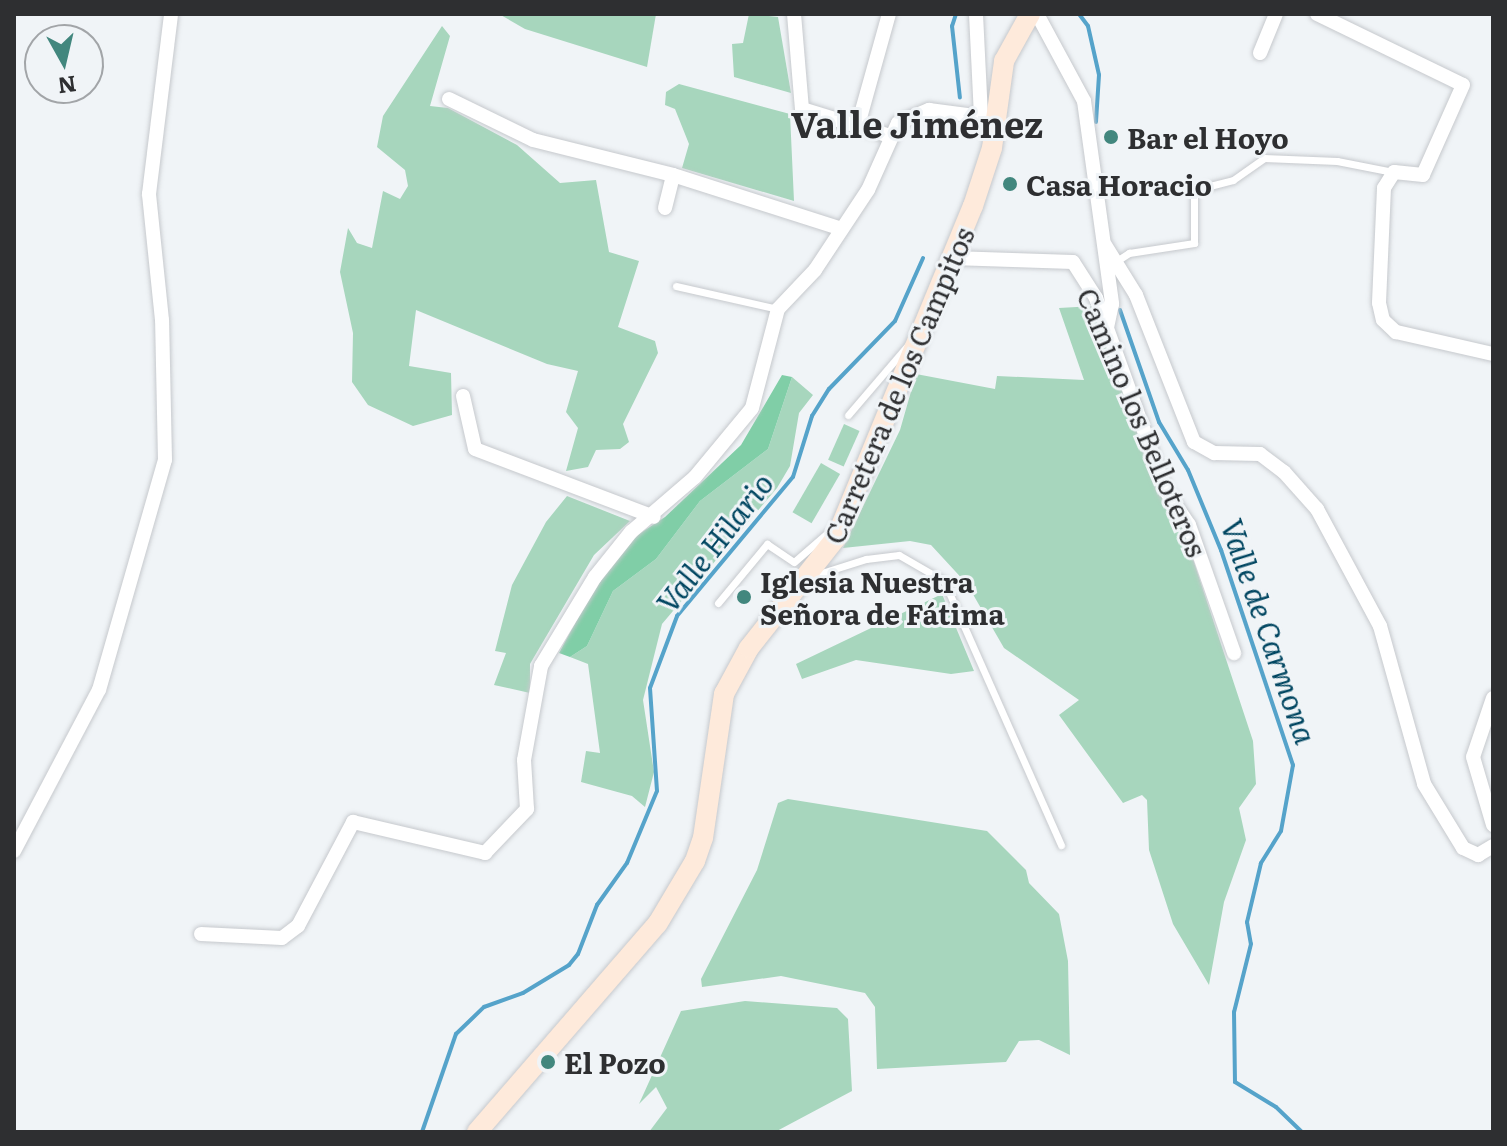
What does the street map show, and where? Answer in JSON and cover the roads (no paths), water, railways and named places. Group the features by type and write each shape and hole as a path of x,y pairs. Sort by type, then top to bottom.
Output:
{"main road":[{"name":"Carretera de los Campitos","path":"477,1132 679,893 703,838 724,694 749,648 824,559 843,520 988,166 989,118 1004,61 1030,14"}],"street":[{"path":"14,851 99,690 165,460 166,395 150,173 171,14"},
{"path":"794,14 802,109 890,136"},
{"path":"858,125 889,14"},
{"path":"201,934 282,938 298,926 353,822 485,853 527,809 524,760 541,666 595,577 631,532 654,517 752,408 778,309 815,270 868,190 898,123 917,111 989,118 976,14"},
{"path":"1037,14 1084,101 1112,304 1107,328"},
{"path":"1260,53 1276,14"},
{"path":"1317,14 1463,85 1423,175 1394,172 1384,188 1383,320 1396,332 1493,354"},
{"path":"449,99 533,140 673,175 842,229"},
{"path":"665,208 673,175"},
{"path":"1105,245 1136,295 1194,442 1214,453 1260,454 1284,472 1317,509 1380,626 1424,784 1463,848 1478,855 1493,846"},
{"name":"Camino los Belloteros","path":"952,258 1067,259 1096,298 1166,491 1189,525 1234,653"},
{"path":"463,396 475,449 654,517"},
{"path":"1493,698 1473,757 1493,825"}],"lane":[{"path":"1115,262 1129,253 1194,243 1194,190 1233,180 1264,158 1337,161 1394,172"},
{"path":"676,286 778,309"},
{"path":"848,415 921,333"},
{"path":"718,603 767,544 794,562 843,520"},
{"path":"807,577 899,555 915,559 944,581 1061,845"}],"waterway":[{"name":"Valle Hilario","path":"956,14 952,26 960,98"},
{"name":"Valle de Carmona","path":"1079,14 1088,26 1099,75 1096,122"},
{"name":"Valle Hilario","path":"422,1132 456,1034 484,1007 523,993 569,965 578,954 597,905 627,863 657,791 650,688 677,616 793,477 812,416 829,389 895,321 923,258"},
{"name":"Valle de Carmona","path":"1120,310 1159,422 1188,470 1221,550 1293,765 1281,831 1261,863 1247,922 1251,944 1234,1012 1235,1082 1276,1107 1302,1132"}],"place":[{"name":"Bar el Hoyo","path":"1111,137"},
{"name":"Casa Horacio","path":"1010,184"},
{"name":"Iglesia Nuestra Señora de Fátima","path":"744,597"},
{"name":"El Pozo","path":"548,1062"}],"district":[{"name":"Valle Jiménez","path":"917,123"}]}
